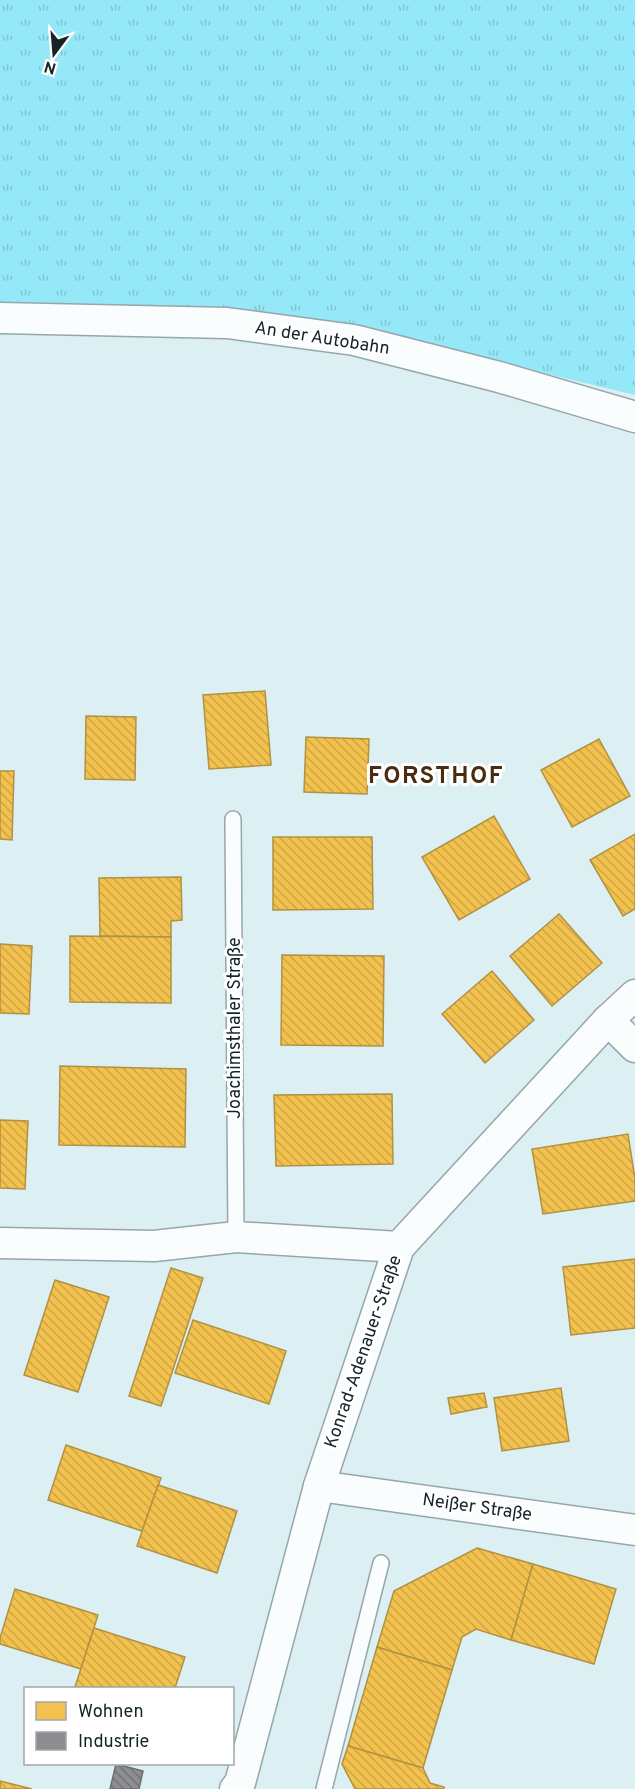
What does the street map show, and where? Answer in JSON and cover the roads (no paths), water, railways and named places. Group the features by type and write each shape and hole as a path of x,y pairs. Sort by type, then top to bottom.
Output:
{"street":[{"name":"An der Autobahn","path":"0,318 227,323 354,340 499,377 635,417"},
{"name":"Konrad-Adenauer-Straße","path":"235,1789 240,1783 319,1486 399,1247 608,1020 635,995"},
{"path":"608,1020 635,1047"},
{"path":"0,1243 154,1245 236,1238 399,1247"},
{"name":"Neißer Straße","path":"319,1486 635,1530"}],"lane":[{"name":"Joachimsthaler Straße","path":"233,819 236,1238"},
{"path":"324,1789 381,1563"}],"district":[{"name":"FORSTHOF","path":"436,777"}]}
